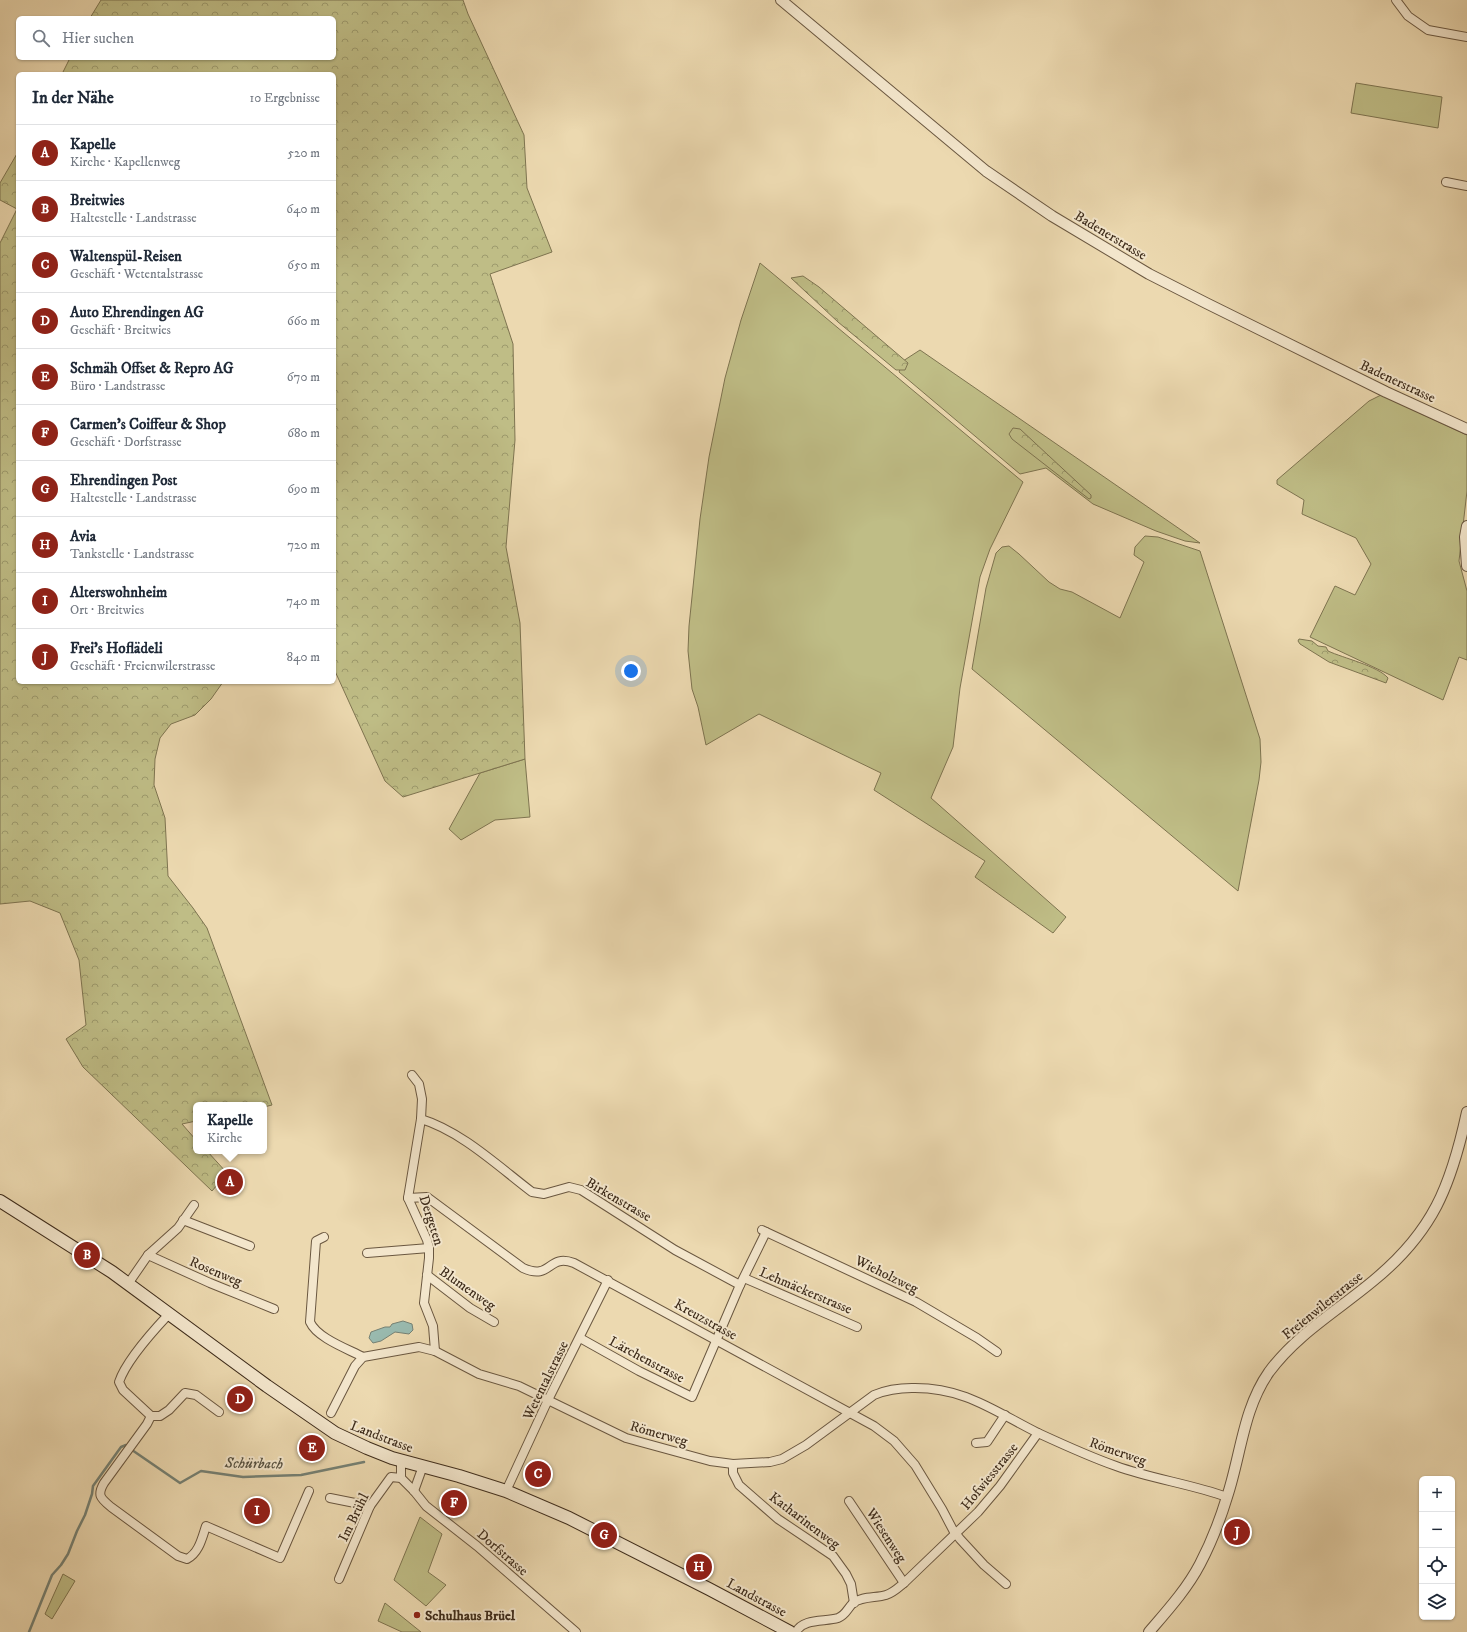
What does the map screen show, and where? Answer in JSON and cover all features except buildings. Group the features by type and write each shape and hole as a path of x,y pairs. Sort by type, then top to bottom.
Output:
{"main road":[{"name":"Landstrasse","path":"0,1201 87,1255 168,1315 335,1433 367,1448 401,1461 423,1466 506,1491 569,1518 789,1631"}],"street":[{"name":"Badenerstrasse","path":"781,0 986,171 1052,216 1168,284 1386,392 1467,429"},
{"path":"1396,0 1408,16 1428,30 1467,37"},
{"path":"1446,182 1467,186"},
{"path":"1467,526 1465,537 1467,566"},
{"name":"Dergeten","path":"412,1075 419,1084 422,1099 421,1119 408,1198 427,1240 429,1248 424,1303 432,1326 435,1351"},
{"name":"Freienwilerstrasse","path":"1149,1632 1182,1592 1200,1565 1227,1497 1247,1419 1256,1395 1269,1373 1289,1348 1313,1327 1374,1281 1412,1243 1435,1210 1444,1192 1459,1150 1467,1112"},
{"name":"Birkenstrasse","path":"421,1119 437,1124 463,1139 532,1192 544,1194 569,1187 581,1190 675,1250 742,1282"},
{"name":"Kreuzstrasse","path":"408,1198 427,1197 524,1268 534,1273 542,1272 557,1261 567,1260 608,1280 874,1426 898,1446 915,1465 956,1534"},
{"path":"128,1284 148,1255 178,1228 194,1205"},
{"path":"183,1220 250,1246"},
{"name":"Lärchenstrasse","path":"580,1338 639,1371 692,1397 764,1230"},
{"name":"Wieholzweg","path":"764,1230 916,1302 977,1338 996,1352"},
{"path":"324,1237 316,1241 310,1322 312,1326 324,1336 363,1357 355,1366 331,1413"},
{"path":"367,1253 429,1248"},
{"name":"Rosenweg","path":"148,1255 210,1283 274,1309"},
{"name":"Blumenweg","path":"427,1276 470,1308 494,1322"},
{"name":"Wetentalstrasse","path":"506,1491 548,1400 608,1280"},
{"name":"Lehmäckerstrasse","path":"742,1282 858,1327"},
{"path":"168,1315 122,1372 119,1382 123,1390 151,1416 160,1416 169,1410 185,1393 196,1394 219,1412"},
{"name":"Römerweg","path":"363,1357 419,1347 435,1351 479,1374 519,1386 626,1438 710,1461 733,1464 770,1462 782,1459 806,1445 867,1399 883,1391 924,1388 947,1391 972,1398 1038,1433 1117,1467 1227,1497"},
{"path":"976,1443 987,1442 1005,1415"},
{"path":"151,1416 147,1424 104,1482 100,1490 100,1495 111,1507 178,1556 187,1559 194,1555 206,1526 280,1558 309,1491"},
{"name":"Hofwiesstrasse","path":"789,1631 806,1624 838,1618 846,1614 854,1603 894,1592 978,1512 1000,1486 1038,1433"},
{"path":"401,1461 401,1478"},
{"name":"Katharinenweg","path":"733,1464 733,1473 739,1485 778,1519 833,1556 851,1584 854,1603"},
{"path":"414,1491 423,1466"},
{"name":"Im Brühl","path":"339,1579 370,1506 391,1477 401,1478"},
{"name":"Dorfstrasse","path":"401,1478 426,1506 477,1546 576,1632"},
{"path":"330,1498 370,1506"},
{"name":"Wiesenweg","path":"849,1501 904,1583"},
{"path":"956,1534 984,1565 1006,1584"}],"green space":[{"path":"101,0 463,0 468,14 524,135 527,188 552,252 490,274 513,344 515,440 506,547 520,623 525,759 403,797 385,781 336,673 336,72 63,72 69,60 336,60 336,16 91,16"},
{"path":"1356,83 1442,97 1438,128 1351,113"},
{"path":"16,155 16,208 0,200 0,183"},
{"path":"16,211 16,684 222,684 211,699 195,715 171,724 160,738 155,759 154,785 165,818 168,876 207,928 272,1105 267,1106 267,1102 193,1102 193,1122 182,1124 193,1137 193,1154 210,1154 227,1173 212,1191 83,1067 66,1039 86,1025 79,960 60,913 30,901 0,904 0,243"},
{"path":"760,263 1023,482 990,549 980,577 960,688 953,747 931,798 1066,917 1053,933 975,877 985,861 874,790 881,773 759,714 706,745 698,707 692,689 688,651 689,626 700,519 709,457 725,378 741,320"},
{"path":"803,276 819,287 908,363 905,370 896,370 838,322 791,278"},
{"path":"920,350 1200,543 1185,541 1156,531 1093,504 1046,468 1020,474 899,372 903,361"},
{"path":"1381,395 1467,435 1467,491 1459,561 1467,591 1467,660 1459,657 1443,700 1310,637 1335,586 1355,595 1371,564 1356,538 1302,514 1304,500 1277,484 1277,480 1369,401"},
{"path":"1013,428 1020,429 1091,495 1091,498 1089,499 1012,439 1009,434"},
{"path":"1145,536 1158,537 1200,551 1260,739 1261,762 1259,780 1238,891 972,669 986,588 996,553 1002,547 1009,546 1049,582 1060,589 1072,592 1120,618 1144,562 1134,555 1135,547"},
{"path":"1299,639 1312,641 1318,646 1326,647 1328,651 1377,670 1388,678 1386,683 1329,662 1300,644 1298,641"},
{"path":"525,759 530,817 495,820 461,840 449,829 480,773"},
{"path":"420,1517 442,1534 428,1572 446,1585 426,1606 394,1580"},
{"path":"63,1574 75,1581 52,1619 45,1614"},
{"path":"385,1603 421,1632 402,1632 378,1621"}],"water":[{"path":"403,1321 412,1324 413,1330 409,1334 395,1332 381,1341 373,1343 369,1338 371,1332 385,1327 390,1327 392,1324"}],"waterway":[{"name":"Schürbach","path":"29,1632 52,1575 68,1554 85,1515 93,1486 121,1447 126,1445"},
{"name":"Schürbach","path":"132,1450 180,1483 201,1471 243,1477 301,1475 364,1462"}],"place":[{"name":"Kapelle","path":"230,1182"},
{"name":"Breitwies","path":"87,1255"},
{"name":"Auto Ehrendingen AG","path":"240,1399"},
{"name":"Schmäh Offset & Repro AG","path":"312,1448"},
{"name":"Waltenspül-Reisen","path":"538,1474"},
{"name":"Carmen's Coiffeur & Shop","path":"454,1503"},
{"name":"Alterswohnheim","path":"257,1511"},
{"name":"Frei's Hoflädeli","path":"1237,1532"},
{"name":"Ehrendingen Post","path":"604,1535"},
{"name":"Avia","path":"699,1567"},
{"name":"Schulhaus Brüel","path":"417,1615"}]}
